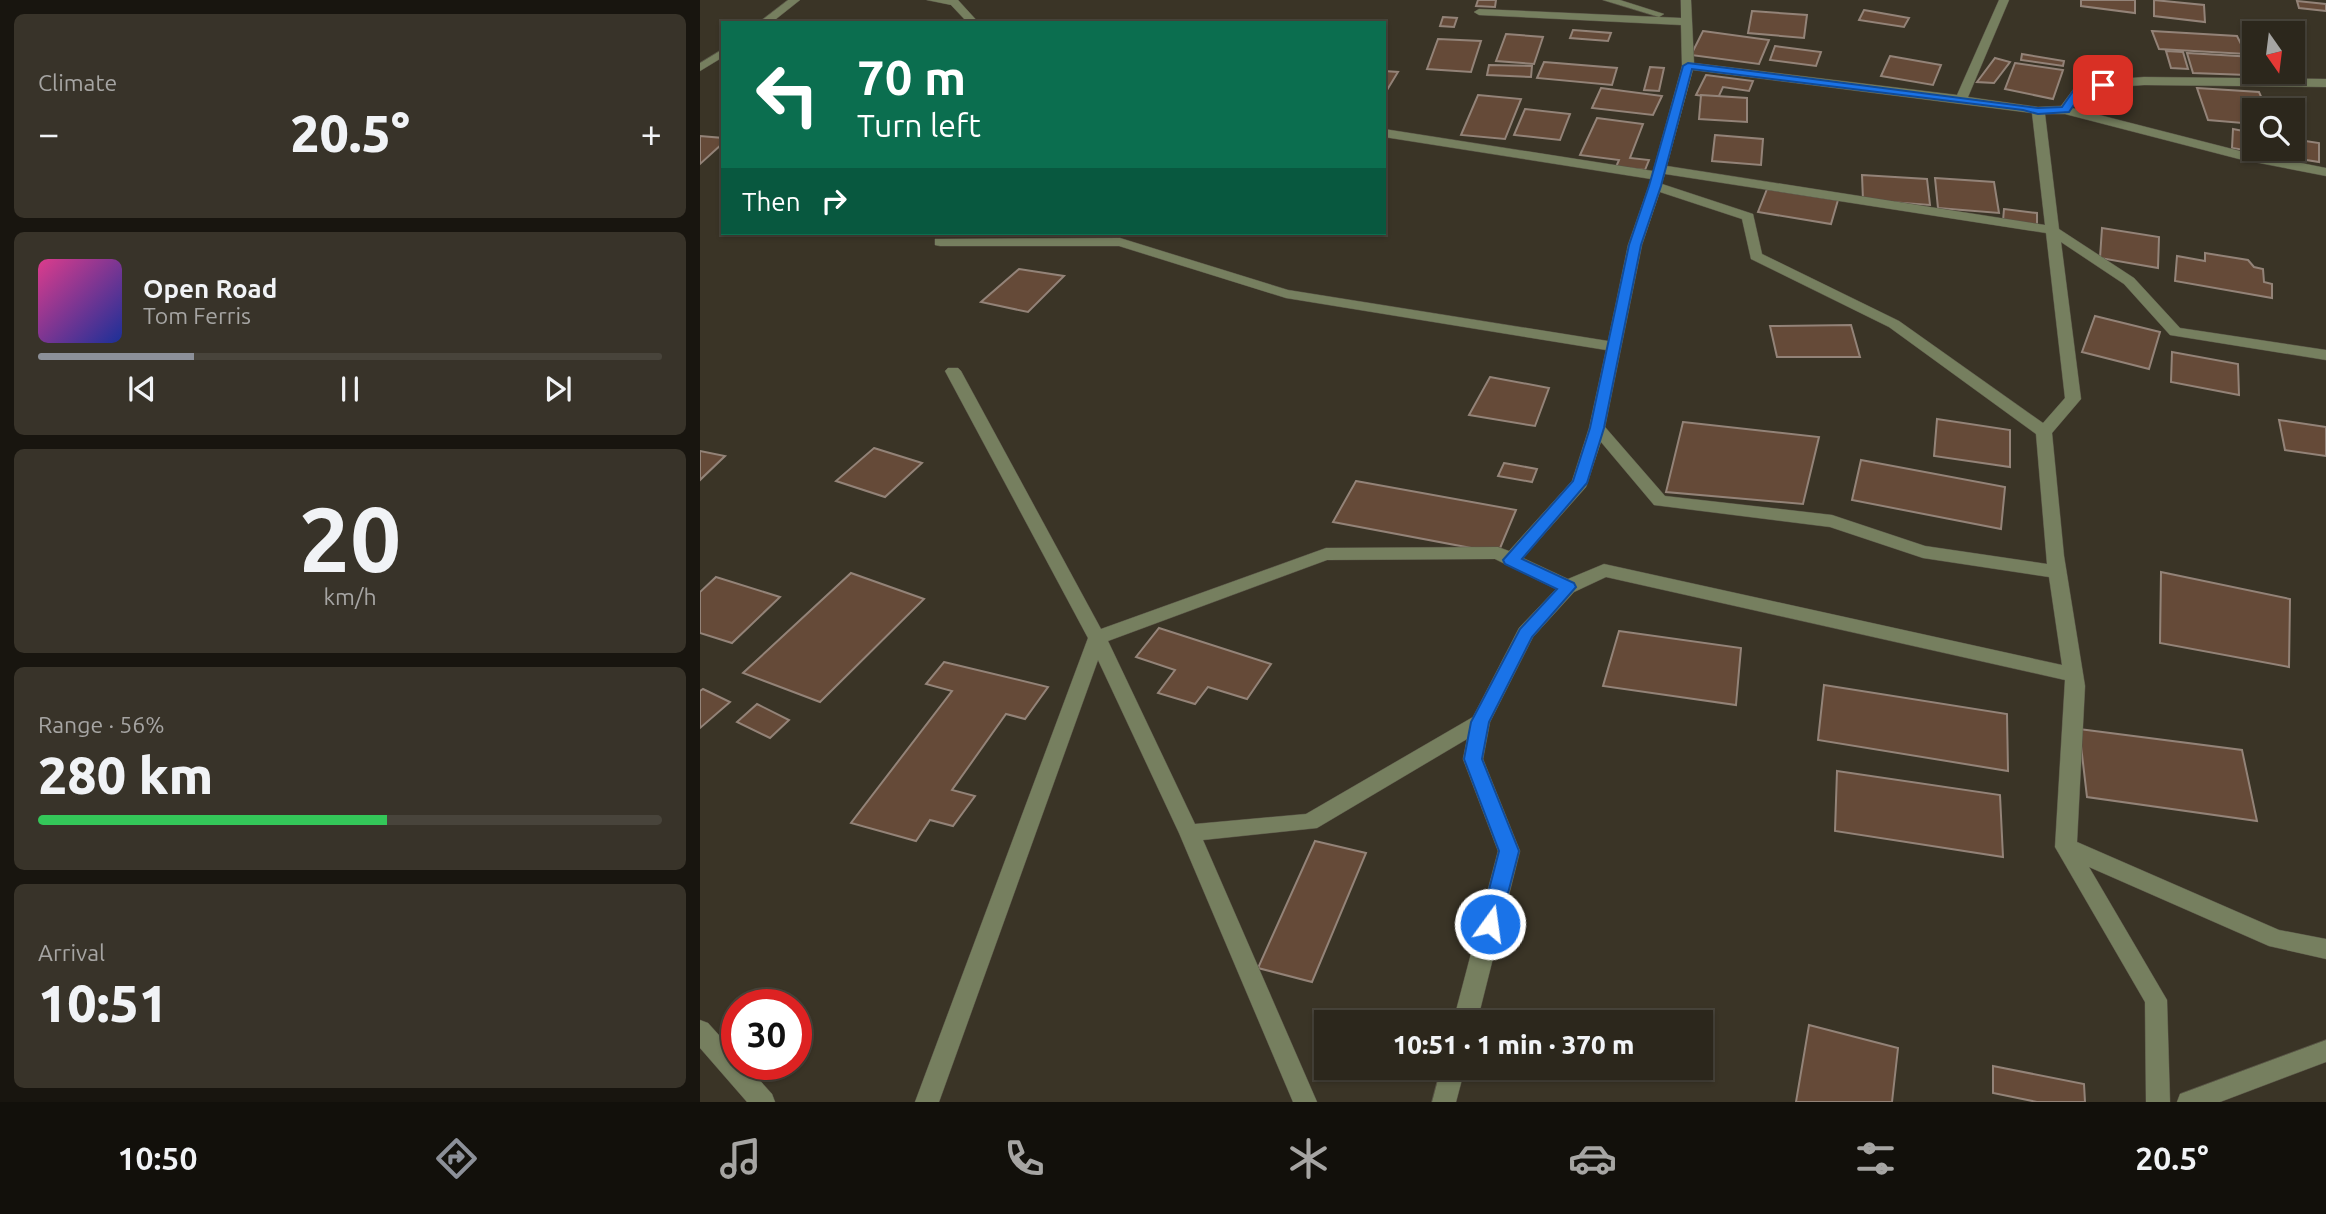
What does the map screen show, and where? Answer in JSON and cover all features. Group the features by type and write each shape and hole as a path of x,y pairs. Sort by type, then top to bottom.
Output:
{"street":[{"path":"766,21 795,0"},
{"path":"933,0 954,2 972,21"},
{"path":"1608,0 1686,22"},
{"path":"1511,560 1580,483 1597,428 1635,245 1688,66 1686,0"},
{"path":"1961,100 2004,0"},
{"path":"1479,12 1686,22"},
{"path":"700,68 721,53"},
{"path":"1688,66 2038,111 2065,110 2239,155 2326,173"},
{"path":"2065,110 2082,86 2144,80 2326,83"},
{"path":"2038,111 2073,399 2044,432 2057,572 2075,686 2066,847 2156,1000 2158,1102"},
{"path":"1386,132 1657,177 2052,230 2129,281 2175,332 2326,355"},
{"path":"1657,177 1748,216 1756,256 1894,324 2044,432"},
{"path":"940,242 1119,242 1286,294 1615,347"},
{"path":"953,371 1097,638 1189,833 1306,1102"},
{"path":"1597,428 1660,501 1832,522 1923,552 2057,572"},
{"path":"927,1102 1097,638 1326,554 1497,553 1568,587"},
{"path":"1468,1010 1509,851 1473,759 1480,722 1526,633 1568,587 1604,570 2073,676"},
{"path":"1189,833 1310,822 1480,722"},
{"path":"2066,847 2277,939 2326,949"},
{"path":"700,1031 763,1102"},
{"path":"2189,1102 2326,1051"},
{"path":"1444,1102 1450,1080"}],"building":[{"path":"1478,0 1496,0 1495,7 1476,6"},
{"path":"2081,0 2135,0 2135,13 2081,6"},
{"path":"2154,0 2204,5 2205,22 2154,16"},
{"path":"2297,1 2326,4 2326,11 2299,8"},
{"path":"1864,10 1909,18 1904,27 1859,20"},
{"path":"1752,11 1807,15 1804,38 1748,33"},
{"path":"1443,17 1457,18 1454,27 1440,26"},
{"path":"1573,30 1611,33 1608,41 1570,38"},
{"path":"1703,31 1769,40 1759,64 1691,55"},
{"path":"2152,31 2237,36 2242,46 2242,54 2159,49"},
{"path":"1506,34 1543,37 1534,64 1496,61"},
{"path":"1438,39 1481,41 1471,72 1427,69"},
{"path":"1775,46 1821,52 1816,66 1770,60"},
{"path":"2166,51 2183,52 2188,69 2171,68"},
{"path":"2187,53 2242,56 2242,75 2193,73"},
{"path":"2022,54 2064,61 2063,66 2021,60"},
{"path":"1890,56 1941,65 1933,85 1881,76"},
{"path":"1995,58 2010,62 1994,83 1977,82"},
{"path":"1544,62 1617,68 1612,85 1537,78"},
{"path":"2015,63 2063,70 2053,99 2005,89"},
{"path":"1489,65 1532,66 1531,77 1487,75"},
{"path":"1650,67 1664,68 1659,91 1644,90"},
{"path":"1386,71 1398,72 1386,92"},
{"path":"1706,75 1753,81 1749,91 1723,87 1718,98 1696,95"},
{"path":"1601,88 1662,96 1653,115 1592,108"},
{"path":"2197,88 2259,92 2262,98 2242,98 2242,123 2208,120"},
{"path":"1478,95 1521,99 1505,139 1461,135"},
{"path":"1701,95 1747,98 1747,122 1699,119"},
{"path":"1525,109 1570,114 1560,140 1514,135"},
{"path":"1597,118 1643,124 1630,158 1649,160 1645,170 1616,167 1619,160 1580,155"},
{"path":"2233,129 2242,131 2242,150 2232,148"},
{"path":"1715,135 1763,139 1761,165 1712,161"},
{"path":"700,136 721,138 721,145 700,164"},
{"path":"2305,141 2319,143 2319,162 2305,160"},
{"path":"1862,175 1927,179 1930,205 1863,200"},
{"path":"1935,178 1994,182 1999,213 1938,208"},
{"path":"1767,189 1838,200 1831,224 1758,212"},
{"path":"2004,209 2037,213 2037,225 2003,221"},
{"path":"2102,228 2159,237 2158,268 2100,258"},
{"path":"2205,253 2248,260 2254,267 2263,269 2264,282 2272,284 2272,298 2175,281 2177,256 2205,261"},
{"path":"1019,269 1064,276 1028,312 981,302"},
{"path":"2095,316 2160,332 2149,369 2082,352"},
{"path":"1851,325 1860,357 1777,357 1770,326"},
{"path":"2172,352 2238,364 2239,395 2171,382"},
{"path":"1490,377 1549,388 1535,426 1469,415"},
{"path":"1937,419 2010,430 2010,467 1934,456"},
{"path":"2279,420 2326,427 2326,456 2285,450"},
{"path":"1683,422 1819,437 1803,504 1666,492"},
{"path":"874,448 922,463 885,497 836,481"},
{"path":"700,451 725,456 700,480"},
{"path":"1861,460 2005,487 2001,529 1852,500"},
{"path":"1504,463 1537,469 1532,482 1498,476"},
{"path":"1356,481 1516,510 1498,553 1333,522"},
{"path":"2161,572 2290,599 2289,667 2160,643"},
{"path":"851,573 924,599 820,702 743,673"},
{"path":"716,577 780,597 732,643 700,633 700,592"},
{"path":"1159,628 1271,664 1247,699 1208,687 1195,704 1158,693 1175,670 1136,657"},
{"path":"1619,631 1741,648 1736,705 1603,686"},
{"path":"944,662 1048,687 1025,719 1006,714 952,790 975,796 953,826 930,820 916,841 851,823 952,691 926,684"},
{"path":"1824,685 2007,714 2008,771 1818,740"},
{"path":"703,689 730,702 700,728 700,691"},
{"path":"757,704 789,720 770,738 737,722"},
{"path":"2079,729 2242,750 2257,821 2087,797"},
{"path":"1837,771 2000,795 2003,857 1835,831"},
{"path":"1315,841 1366,853 1312,982 1258,968"},
{"path":"1809,1025 1898,1048 1892,1102 1796,1102"},
{"path":"1993,1066 2084,1084 2085,1102 2037,1102 1993,1093"}],"route":[{"path":"1490,924 1509,851 1473,759 1480,722 1526,633 1568,587 1511,560 1580,483 1597,428 1635,245 1655,186 1688,66 2024,107 2038,111 2065,110 2082,86 2103,85"}]}
